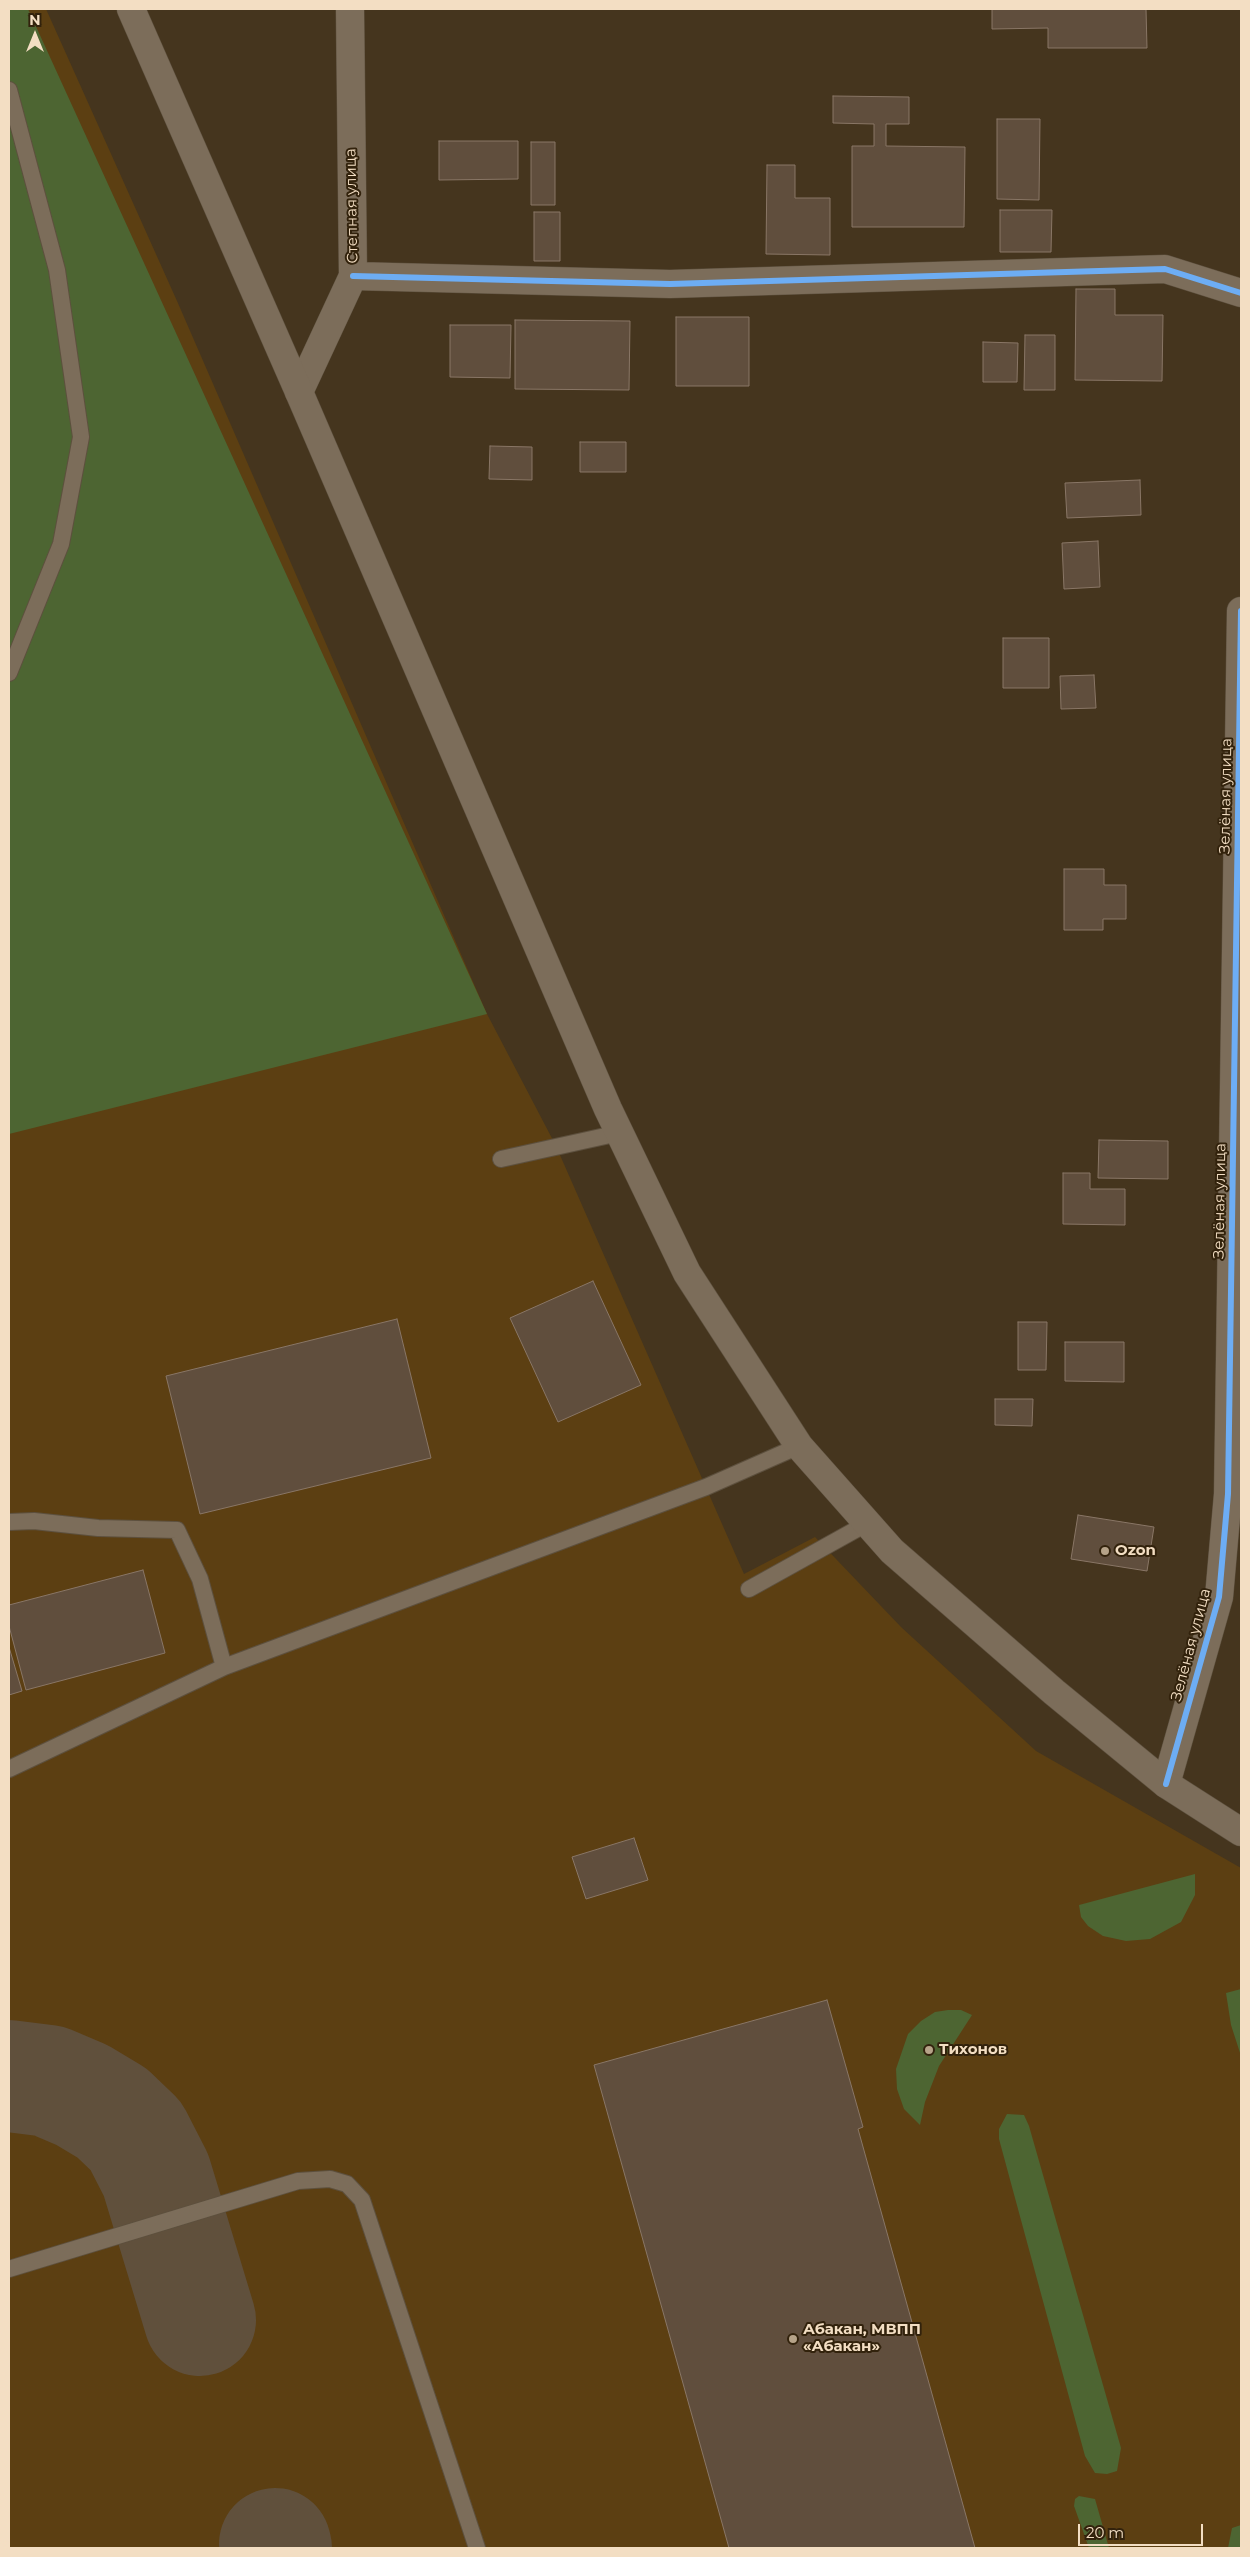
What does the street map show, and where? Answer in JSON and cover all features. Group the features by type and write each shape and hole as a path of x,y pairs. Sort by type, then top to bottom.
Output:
{"street":[{"path":"131,9 299,392 618,1133 687,1273 799,1446 866,1524 892,1551 1046,1686 1166,1784 1241,1832"},
{"name":"Степная улица","path":"299,392 353,276 350,9"},
{"path":"353,276 670,284 1165,269 1241,293"},
{"name":"Зелёная улица","path":"1166,1784 1219,1597 1228,1494 1241,611"}],"lane":[{"path":"9,90 57,270 81,437 61,544 9,673"},
{"path":"501,1159 618,1133"},
{"path":"9,1769 224,1667 706,1487 799,1446"},
{"path":"9,1522 34,1521 98,1528 177,1530 200,1579 224,1667"},
{"path":"749,1589 866,1524"},
{"path":"9,2269 298,2182 330,2179 347,2184 362,2200 477,2548"}],"shaded area":[{"path":"9,9 46,9 177,301 487,1014 556,1146 744,1574 815,1537 901,1627 1036,1751 1241,1868 1241,2548 9,2548"}],"green space":[{"path":"9,9 28,9 487,1014 9,1134"},
{"path":"1195,1874 1195,1895 1181,1922 1150,1939 1126,1941 1103,1936 1088,1926 1081,1917 1079,1905"},
{"path":"1241,1989 1241,2056 1231,2025 1226,1993"},
{"path":"961,2010 972,2015 939,2066 925,2102 920,2125 904,2109 897,2089 896,2069 908,2034 921,2021 935,2012"},
{"path":"1007,2114 1024,2115 1029,2126 1121,2448 1117,2471 1107,2474 1095,2473 1085,2456 999,2139 999,2129"},
{"path":"1079,2496 1095,2499 1109,2548 1089,2548 1074,2506 1075,2499"},
{"path":"1241,2525 1241,2548 1228,2548 1232,2528"}],"building":[{"path":"992,9 1146,9 1147,48 1048,48 1048,28 992,29"},
{"path":"833,96 909,97 909,124 886,124 886,146 965,147 964,227 852,227 852,146 874,146 874,124 833,123"},
{"path":"997,119 1040,119 1039,200 997,199"},
{"path":"439,141 518,141 518,179 439,180"},
{"path":"531,142 555,142 555,205 531,205"},
{"path":"767,165 795,165 795,198 830,198 830,255 766,254"},
{"path":"1000,210 1052,210 1051,252 1000,252"},
{"path":"534,212 560,212 560,261 534,261"},
{"path":"1076,289 1115,289 1115,315 1163,315 1162,381 1075,380"},
{"path":"676,317 749,317 749,386 676,386"},
{"path":"515,320 630,321 629,390 515,389"},
{"path":"450,325 511,325 510,378 450,377"},
{"path":"1025,335 1055,335 1055,390 1024,390"},
{"path":"983,342 1018,343 1017,382 983,382"},
{"path":"580,442 626,442 626,472 580,472"},
{"path":"490,446 532,447 532,480 489,479"},
{"path":"1140,480 1141,515 1067,518 1065,483"},
{"path":"1098,541 1100,587 1064,589 1062,543"},
{"path":"1003,638 1049,638 1049,688 1003,688"},
{"path":"1094,675 1096,708 1061,709 1060,676"},
{"path":"1064,869 1104,869 1104,885 1126,885 1126,919 1103,919 1103,930 1064,930"},
{"path":"1099,1140 1168,1141 1168,1179 1098,1178"},
{"path":"1063,1173 1090,1173 1090,1189 1125,1189 1125,1225 1063,1224"},
{"path":"593,1281 641,1385 558,1422 510,1318"},
{"path":"397,1319 431,1458 200,1514 166,1376"},
{"path":"1018,1322 1047,1322 1046,1370 1018,1370"},
{"path":"1065,1342 1124,1342 1124,1382 1065,1381"},
{"path":"995,1399 1033,1399 1032,1426 995,1425"},
{"path":"1078,1515 1154,1527 1147,1571 1071,1559"},
{"path":"143,1570 165,1653 26,1690 9,1626 9,1605"},
{"path":"9,1647 22,1691 9,1695"},
{"path":"634,1838 648,1880 586,1899 572,1857"},
{"name":"Абакан, МВПП «Абакан»","path":"827,2000 863,2127 858,2129 975,2548 729,2548 594,2065"}],"taxiway":[{"path":"9,2076 49,2081 82,2095 112,2113 136,2136 156,2175 200,2320"},
{"path":"275,2544 276,2548"}],"cycle path":[{"path":"353,276 670,284 1165,269 1241,293"},
{"path":"1166,1784 1219,1597 1228,1494 1241,611"}],"place":[{"name":"Ozon","path":"1105,1551"},
{"name":"Тихонов","path":"929,2050"},
{"name":"Абакан, МВПП «Абакан»","path":"793,2339"}]}
